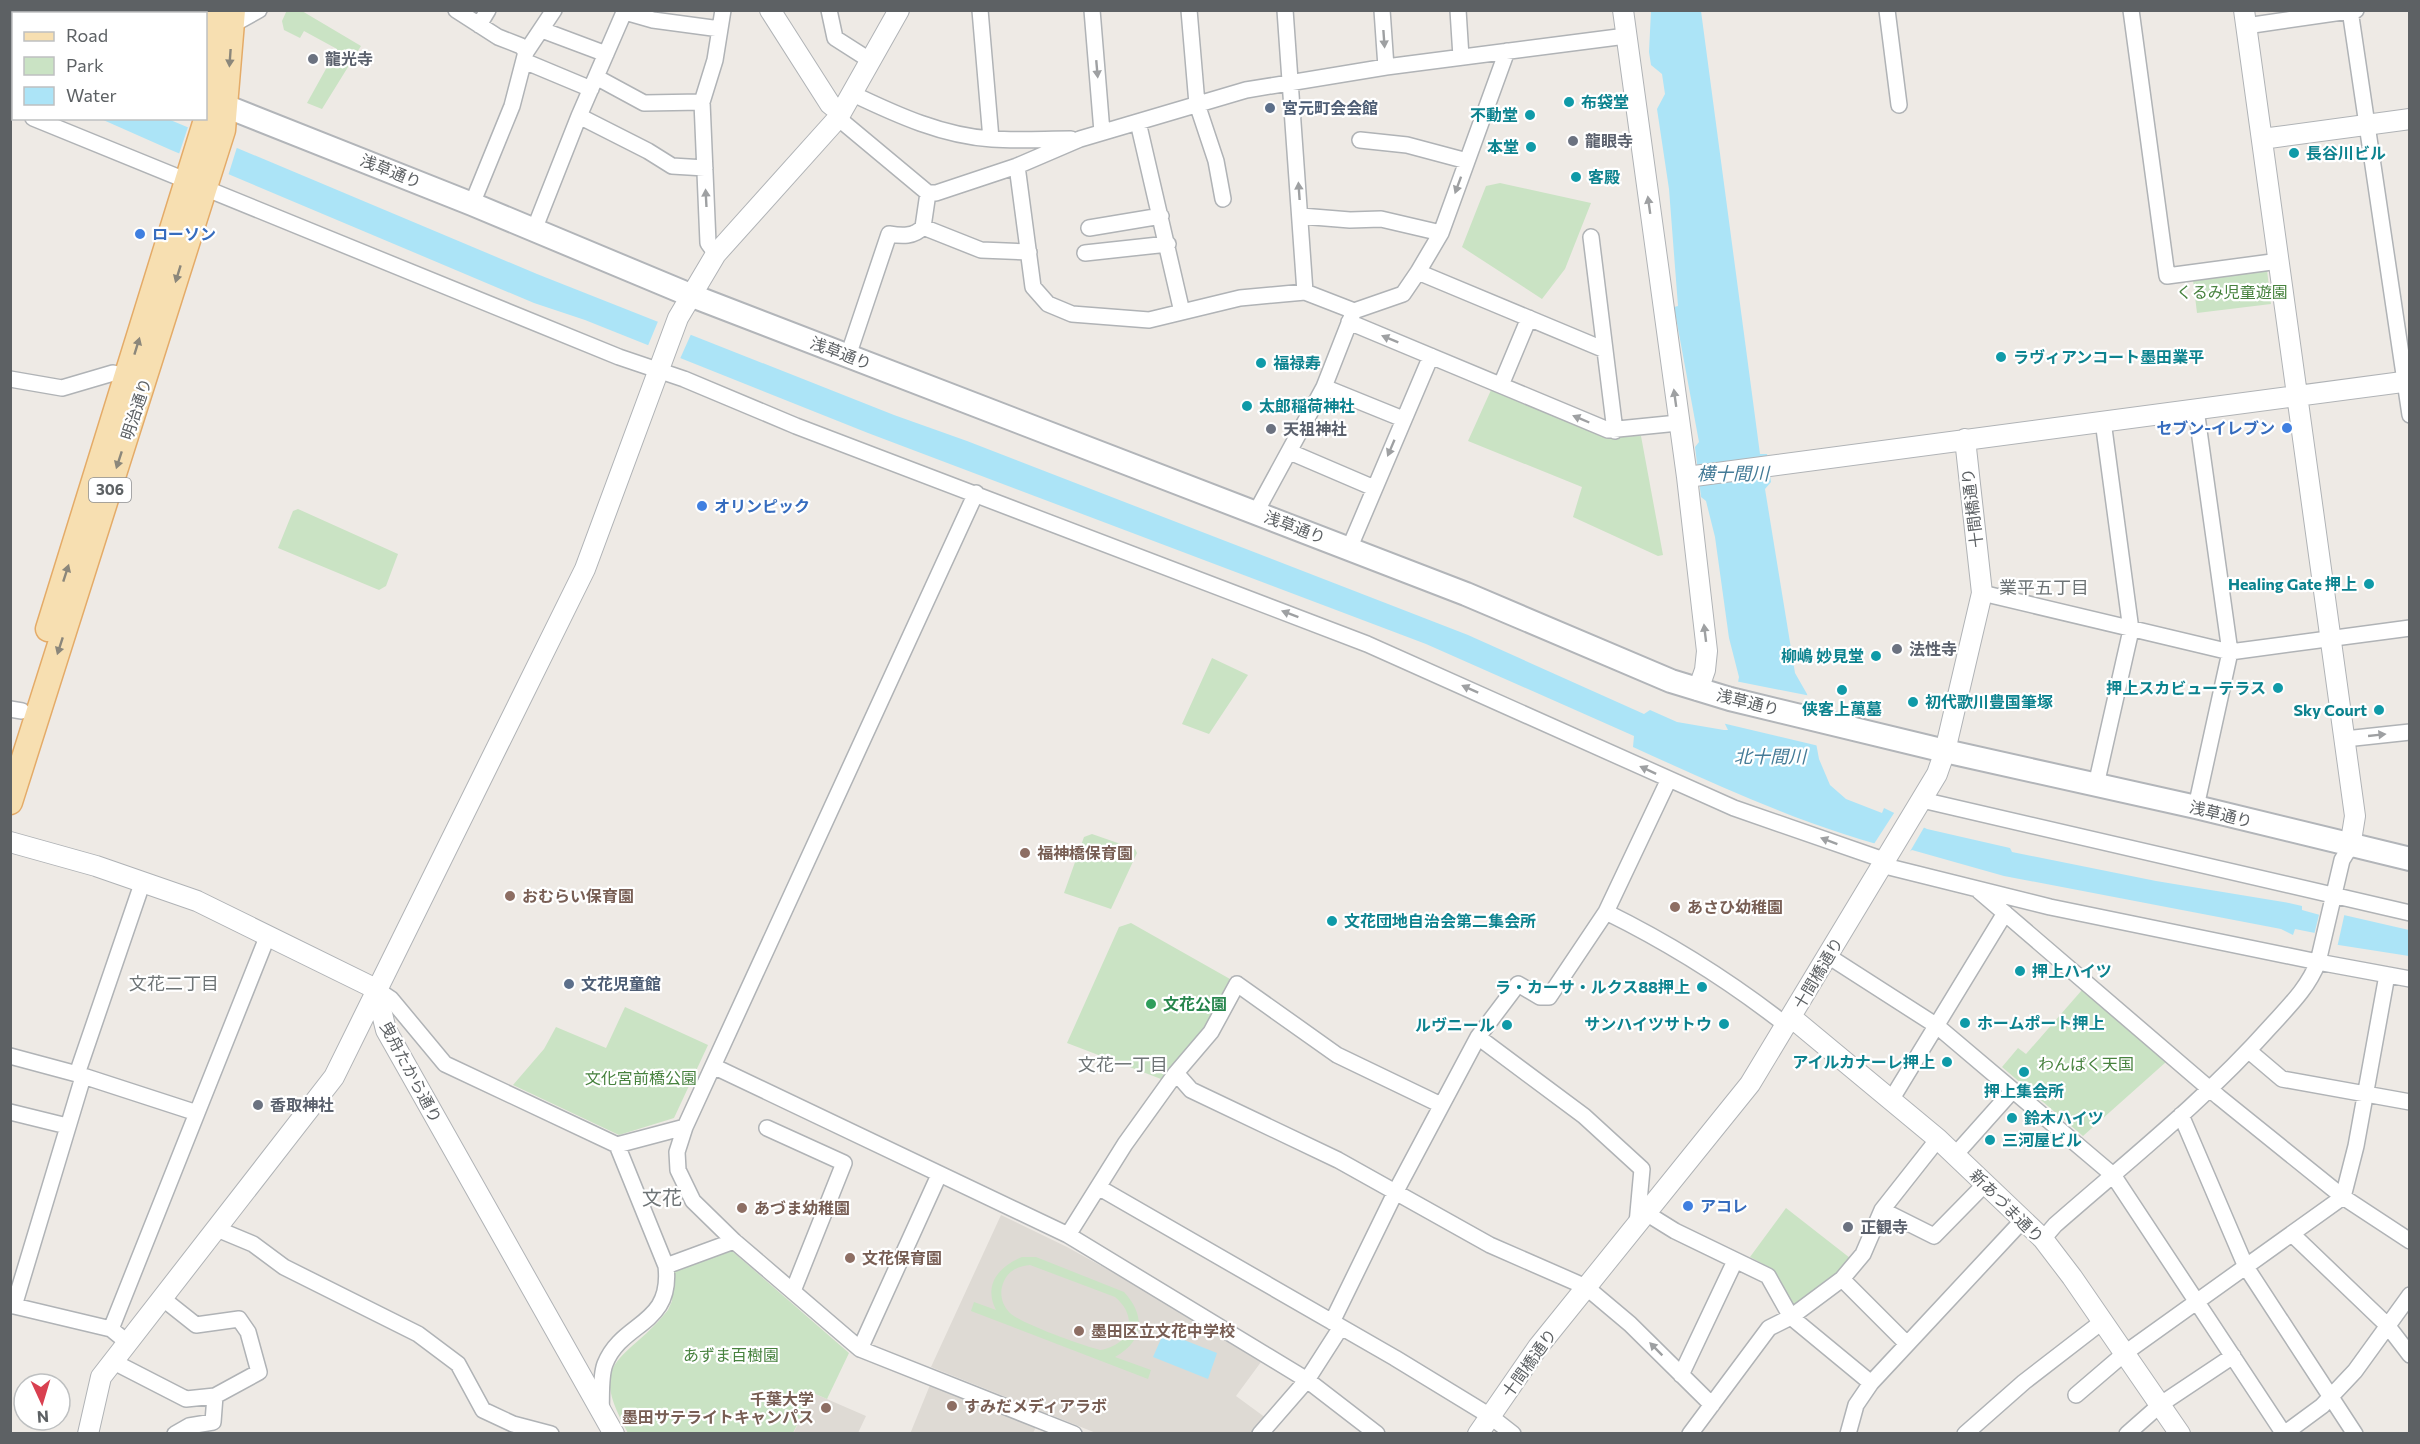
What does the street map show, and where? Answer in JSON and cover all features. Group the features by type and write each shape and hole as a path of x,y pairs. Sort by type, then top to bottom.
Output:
{"main road":[{"name":"明治通り","path":"10,802 197,179 212,110 227,15"},
{"name":"浅草通り","path":"212,110 472,204 690,295 1466,594 1643,670 1698,690 1945,751 2196,807 2409,860"},
{"name":"明治通り","path":"10,748 16,710 136,380"}],"street":[{"path":"227,15 259,10"},
{"path":"456,10 498,37 521,46 525,56 644,103 702,102"},
{"path":"479,25 488,10"},
{"path":"472,204 512,105 525,56 554,10"},
{"path":"716,254 708,243 702,102 723,10"},
{"path":"770,10 840,116 928,193 936,193 1017,165 1102,132 1197,104 1291,81 1626,36"},
{"path":"829,10 835,38 871,61"},
{"path":"88,1434 98,1382 112,1361 328,1086 585,569 658,368 690,295 716,254 840,116 899,10"},
{"path":"980,10 991,139"},
{"path":"1092,10 1102,132"},
{"path":"1189,10 1197,104 1216,161 1223,199"},
{"path":"1285,10 1305,292"},
{"path":"1382,10 1386,67"},
{"path":"1458,10 1461,57"},
{"path":"1623,10 1678,423 1691,476 1707,651 1705,670 1698,690"},
{"path":"1887,10 1899,105"},
{"path":"2131,10 2168,276 2279,261"},
{"path":"534,230 579,116 625,11 653,20 720,29"},
{"path":"2043,1239 2055,1225 2112,1174 2210,1090 2250,1051 2310,982 2319,956 2343,856 2350,847 2355,816 2245,18 2352,11 2407,381 2409,415"},
{"path":"542,30 606,54"},
{"path":"1256,512 1324,387 1351,316 1403,294 1441,234 1507,51"},
{"path":"853,94 895,114 944,131 991,139 1080,139"},
{"path":"579,116 648,151 672,166 705,168"},
{"path":"2262,139 2409,119"},
{"path":"38,120 197,179 796,426 1366,644 1734,808 1977,889 2050,907 2319,956 2409,979"},
{"path":"1138,122 1182,312"},
{"path":"1360,140 1407,146 1467,161"},
{"path":"1017,165 1033,287 1048,304 1072,314 1149,320 1240,298 1305,292 1431,356 1608,430 1678,423"},
{"path":"848,356 889,234 909,235 918,232 922,227 928,193"},
{"path":"1089,228 1161,216"},
{"path":"1301,216 1350,220 1382,219 1441,234"},
{"path":"922,227 981,250 1029,252"},
{"path":"1591,237 1616,431"},
{"path":"1085,253 1168,244"},
{"path":"1418,272 1605,350"},
{"path":"1501,385 1529,318"},
{"path":"1349,549 1431,356"},
{"path":"10,379 62,388 113,373 136,380"},
{"path":"1691,476 2407,381"},
{"path":"1324,387 1403,419"},
{"path":"2196,409 2230,652 2196,807"},
{"path":"2096,785 2131,630 2103,421"},
{"name":"十間橋通り","path":"1478,1434 1538,1347 1750,1084 1937,774 1945,751 1982,593 1965,439"},
{"path":"1290,452 1374,488"},
{"path":"976,493 685,1127 677,1152 678,1170 685,1189 693,1201 734,1241 860,1349 1074,1434"},
{"path":"1982,593 2230,652 2409,628"},
{"path":"2345,739 2409,732"},
{"path":"1260,1434 1307,1380 1336,1324 1396,1191 1478,1036 1518,984 1540,997 1549,997 1606,912 1669,779"},
{"path":"1918,806 2331,902 2409,913"},
{"path":"10,842 143,881 197,901 268,935 376,989 391,999 445,1064 617,1145 685,1127"},
{"path":"127,1342 111,1329 12,1306 68,1126 80,1075 143,881"},
{"path":"1977,889 2210,1090 2343,1197 2409,1240"},
{"path":"1606,912 1658,938 1730,986 1789,1021"},
{"path":"1891,1100 2005,913"},
{"path":"111,1329 268,935"},
{"path":"1828,956 1937,1026 2112,1174 2284,1434 2331,1396 2355,1371 2409,1295"},
{"path":"2076,1395 2125,1353 2343,1197 2356,1146 2387,975"},
{"path":"1068,1235 1176,1073 1211,1032 1237,984 1337,1055 1441,1105"},
{"name":"曳舟たから通り","path":"376,989 386,1030 614,1434"},
{"name":"新あづま通り","path":"1789,1021 1938,1139 2043,1239 2103,1321 2180,1434"},
{"path":"1478,1036 1584,1116 1641,1169 1641,1219 1768,1276 1791,1317 1871,1383"},
{"path":"2250,1051 2282,1079 2409,1102"},
{"path":"10,1056 80,1075 197,1113"},
{"path":"713,1066 1068,1235 1307,1380 1377,1434"},
{"path":"1176,1073 1191,1090 1263,1122 1396,1191 1490,1245 1586,1287 1630,1324 1713,1405"},
{"path":"1955,1155 2013,1090"},
{"path":"10,1112 68,1126"},
{"path":"2181,1115 2246,1267 2355,1434"},
{"path":"767,1128 844,1163 793,1291"},
{"path":"1697,1431 1769,1328 1791,1317 1842,1279 1863,1254 1882,1210 1938,1139"},
{"path":"601,1412 604,1365 614,1350 663,1303 668,1285 666,1266 617,1145"},
{"path":"860,1349 939,1175"},
{"path":"1882,1210 1935,1236 1986,1183"},
{"path":"1098,1187 1336,1324 1490,1416 1512,1434"},
{"path":"1848,1434 1857,1405 1871,1383 2024,1220"},
{"path":"216,1229 253,1244 284,1267 418,1334 458,1365 483,1410 512,1429 551,1434"},
{"path":"2292,1234 2387,1325 2409,1355"},
{"path":"666,1266 734,1241"},
{"path":"1681,1374 1735,1260"},
{"path":"1842,1279 1907,1344"},
{"path":"112,1361 186,1399 215,1396 259,1372 248,1332 239,1319 196,1325 162,1298"},
{"path":"1965,1434 2024,1382 2103,1321"},
{"path":"2127,1434 2161,1404 2233,1356"},
{"path":"175,1434 189,1426 213,1422 215,1396"}],"shaded area":[{"name":"墨田区立文花中学校","path":"1001,1215 1067,1247 1161,1299 1261,1362 1236,1396 1266,1418 1253,1433 1096,1433 931,1367"},
{"name":"すみだメディアラボ","path":"930,1385 1036,1427 1033,1433 910,1434"},
{"name":"千葉大学 墨田サテライトキャンパス","path":"813,1393 866,1416 858,1433 793,1434"}],"green space":[{"path":"287,10 302,11 361,46 322,109 307,103 337,49 304,31 300,38 284,30 282,21"},
{"path":"1500,183 1591,203 1565,269 1542,299 1462,247 1486,186"},
{"name":"くるみ児童遊園","path":"2267,270 2271,304 2197,313 2193,280"},
{"path":"1491,390 1606,437 1641,436 1663,555 1658,556 1573,517 1582,487 1468,441"},
{"path":"298,509 398,554 386,586 379,590 278,548 293,511"},
{"path":"1212,658 1248,675 1209,734 1182,724"},
{"path":"1092,834 1135,849 1137,853 1111,909 1064,893 1084,837"},
{"name":"文花公園","path":"1131,923 1230,979 1204,1029 1161,1079 1067,1043 1119,927"},
{"name":"わんぱく天国","path":"2082,990 2166,1062 2083,1136 2002,1067 2018,1048 2026,1054"},
{"name":"文化宮前橋公園","path":"625,1007 708,1045 674,1118 619,1135 513,1085 544,1049 556,1027 606,1048"},
{"path":"1786,1208 1850,1258 1839,1272 1794,1305 1774,1270 1750,1257"},
{"name":"あずま百樹園","path":"732,1251 849,1353 827,1399 813,1393 793,1433 628,1433 610,1389 611,1375 616,1363 668,1310 672,1301 670,1272"},
{"path":"1022,1257 1036,1257 1124,1292 1136,1310 1139,1328 1132,1343 1115,1357 1151,1370 1148,1379 971,1311 974,1302 996,1310 992,1301 992,1285 1000,1271","holes":["1030,1265 1115,1297 1127,1313 1128,1329 1119,1342 1100,1350 1052,1334 1015,1317 1004,1305 1001,1293 1002,1285 1012,1271"]}],"water":[{"name":"北十間川","path":"1651,11 1701,11 1760,454 1767,454 1771,482 1765,489 1795,673 1807,694 1819,759 1830,785 1846,799 1882,813 1884,808 1927,829 2010,848 2012,852 2156,881 2289,903 2302,906 2302,910 2320,915 2322,910 2409,930 2409,956 2313,941 2315,933 2295,929 2293,935 2281,929 2004,876 1912,850 1909,852 1839,833 1769,807 1633,747 1634,736 1426,644 868,433 585,320 534,303 103,120 170,120 537,274 894,415 967,441 1468,635 1644,714 1650,710 1677,722 1728,730 1725,724 1734,704 1739,677 1729,638 1715,537 1706,501 1701,497 1695,447 1699,442 1674,307 1678,306 1669,189 1657,109 1665,94 1662,74 1651,65 1649,52"},
{"path":"1164,1332 1217,1353 1208,1379 1153,1357"}],"pier":[{"path":"189,124 238,144 228,176 178,157"},
{"path":"659,319 692,332 679,361 647,348"},
{"path":"1735,681 1811,696 1819,746 1722,723 1731,703"},
{"path":"1896,810 1926,824 1908,855 1872,847"},
{"path":"2321,907 2345,912 2337,948 2312,943"}],"place":[{"name":"龍光寺","path":"313,59"},
{"name":"布袋堂","path":"1569,102"},
{"name":"宮元町会会館","path":"1270,108"},
{"name":"不動堂","path":"1530,115"},
{"name":"龍眼寺","path":"1573,141"},
{"name":"本堂","path":"1531,147"},
{"name":"長谷川ビル","path":"2294,153"},
{"name":"客殿","path":"1576,177"},
{"name":"ローソン","path":"140,234"},
{"name":"ラヴィアンコート墨田業平","path":"2001,357"},
{"name":"福禄寿","path":"1261,363"},
{"name":"太郎稲荷神社","path":"1247,406"},
{"name":"セブン-イレブン","path":"2287,428"},
{"name":"天祖神社","path":"1271,429"},
{"name":"オリンピック","path":"702,506"},
{"name":"Healing Gate 押上","path":"2369,584"},
{"name":"法性寺","path":"1897,649"},
{"name":"柳嶋 妙見堂","path":"1876,656"},
{"name":"押上スカビューテラス","path":"2278,688"},
{"name":"侠客上萬墓","path":"1842,690"},
{"name":"初代歌川豊国筆塚","path":"1913,702"},
{"name":"Sky Court","path":"2379,710"},
{"name":"福神橋保育園","path":"1025,853"},
{"name":"おむらい保育園","path":"510,896"},
{"name":"あさひ幼稚園","path":"1675,907"},
{"name":"文花団地自治会第二集会所","path":"1332,921"},
{"name":"押上ハイツ","path":"2020,971"},
{"name":"文花児童館","path":"569,984"},
{"name":"ラ・カーサ・ルクス88押上","path":"1702,987"},
{"name":"文花公園","path":"1151,1004"},
{"name":"ホームポート押上","path":"1965,1023"},
{"name":"サンハイツサトウ","path":"1724,1024"},
{"name":"ルヴニール","path":"1507,1025"},
{"name":"アイルカナーレ押上","path":"1947,1062"},
{"name":"押上集会所","path":"2024,1072"},
{"name":"香取神社","path":"258,1105"},
{"name":"鈴木ハイツ","path":"2012,1118"},
{"name":"三河屋ビル","path":"1990,1140"},
{"name":"アコレ","path":"1688,1206"},
{"name":"あづま幼稚園","path":"742,1208"},
{"name":"正観寺","path":"1848,1227"},
{"name":"文花保育園","path":"850,1258"},
{"name":"墨田区立文花中学校","path":"1079,1331"},
{"name":"すみだメディアラボ","path":"952,1406"},
{"name":"千葉大学 墨田サテライトキャンパス","path":"826,1408"}],"district":[{"name":"業平五丁目","path":"2044,588"},
{"name":"文花二丁目","path":"174,984"},
{"name":"文花一丁目","path":"1123,1065"},
{"name":"文花","path":"662,1198"}],"water label":[{"name":"横十間川","path":"1733,474"}]}
